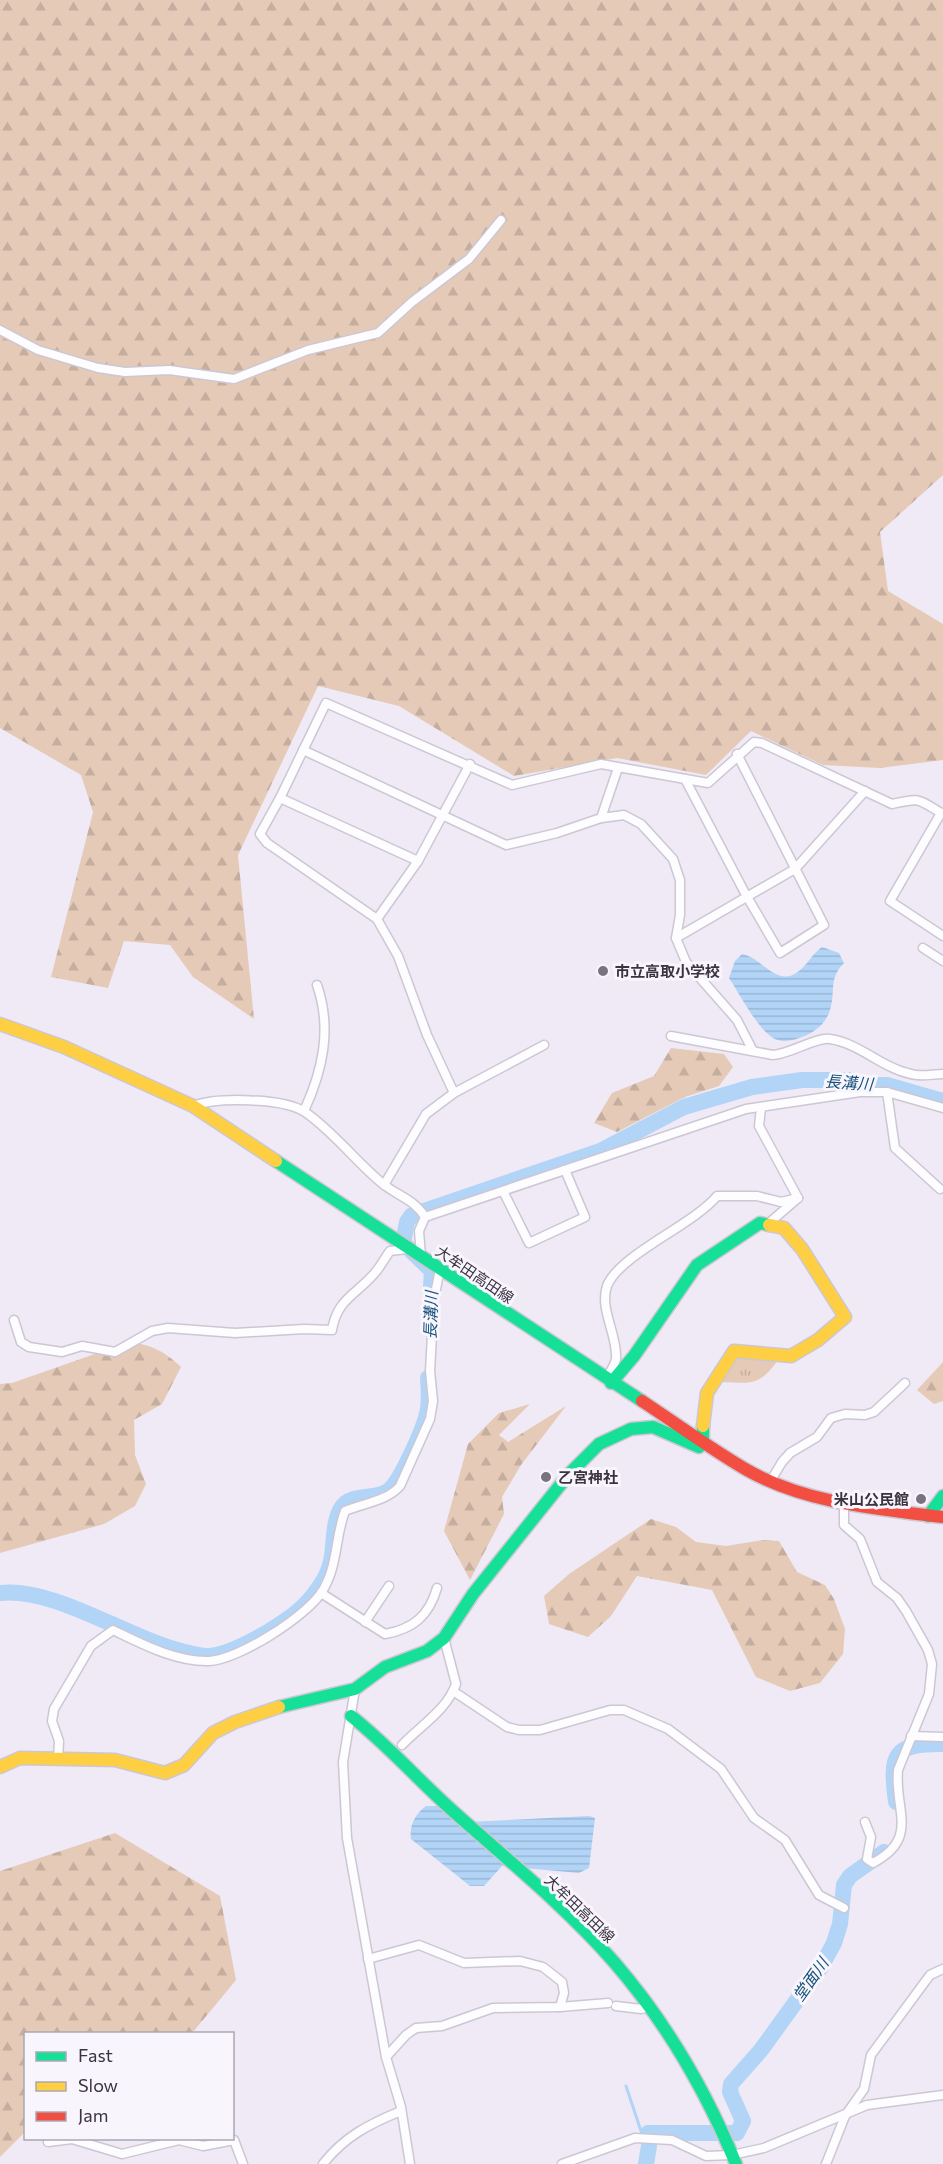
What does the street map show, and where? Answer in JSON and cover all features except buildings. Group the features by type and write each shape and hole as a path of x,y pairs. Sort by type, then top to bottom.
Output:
{"main road":[{"name":"大牟田高田線","path":"0,1024 63,1047 193,1106 703,1443 770,1482 817,1499 943,1517"},
{"path":"0,1767 20,1758 126,1761 165,1773 184,1766 213,1733 235,1722 274,1708 355,1689 385,1667 427,1651 444,1638 473,1594 569,1474 599,1444 631,1429 653,1427 678,1436 699,1448 703,1443 701,1411 707,1388 735,1351 791,1356 818,1340 845,1317 802,1249 784,1228 769,1223 760,1223 697,1265 634,1356 608,1381"},
{"path":"928,1516 943,1496"},
{"name":"大牟田高田線","path":"351,1716 365,1726 418,1780 559,1906 614,1962 650,2007 689,2067 734,2159"}],"street":[{"path":"0,330 38,350 98,368 125,372 169,370 234,379 308,350 378,333 412,302 469,259 501,220"},
{"path":"454,1093 427,1035 398,956 377,919 267,843 260,834 326,703 470,764 512,785 601,764 708,783 737,754 754,742 762,743 892,804 911,798 921,800 942,813 890,901 943,936"},
{"path":"303,750 506,844 557,833 601,818 624,815 641,824 673,860 680,880 680,915 676,938 686,962 737,1020 753,1051"},
{"path":"685,779 746,895 780,953 824,925 737,754"},
{"path":"377,919 418,861 470,764"},
{"path":"601,818 618,768"},
{"path":"676,938 746,895 795,869 865,791"},
{"path":"280,798 418,861"},
{"path":"922,948 943,961"},
{"path":"304,1111 316,1084 326,1024 324,1005 316,985"},
{"path":"672,1036 753,1051 783,1054 826,1038 842,1041 887,1066 912,1075 941,1074 943,1065"},
{"path":"384,1185 426,1114 454,1093 544,1045"},
{"path":"421,1256 419,1231 425,1217 746,1109 860,1092 887,1092 943,1108"},
{"path":"887,1092 896,1148 940,1189"},
{"path":"193,1106 208,1101 262,1101 304,1111 384,1185 418,1206 425,1217"},
{"path":"761,1108 759,1126 798,1198"},
{"path":"503,1191 529,1243 585,1217 565,1170"},
{"path":"608,1381 616,1359 606,1288 612,1277 650,1244 663,1239 709,1205 717,1196 757,1196 781,1202 798,1198"},
{"path":"769,1223 798,1198"},
{"path":"14,1320 21,1342 29,1347 62,1352 82,1346 115,1352 152,1331 168,1328 236,1333 304,1329 332,1330 335,1313 340,1305 375,1274 390,1251 410,1249"},
{"path":"58,1759 59,1741 52,1721 54,1709 91,1646 113,1630 153,1649 211,1661 264,1639 311,1606 321,1593 334,1565 339,1527 345,1511 392,1495 400,1486 430,1419 433,1401 430,1371 434,1299 440,1269"},
{"path":"770,1482 790,1453 818,1437 831,1418 844,1414 865,1415 874,1412 905,1383"},
{"path":"844,1504 844,1525 860,1539 877,1582 897,1598 906,1611 928,1650 932,1664 928,1694 898,1770 897,1782 902,1816 901,1837 893,1849 873,1863 867,1859 872,1837 865,1822"},
{"path":"365,1622 389,1586"},
{"path":"321,1593 384,1634 409,1627 425,1616 437,1588"},
{"path":"402,1746 432,1720 456,1684 444,1638"},
{"path":"355,1689 343,1762 343,1808 368,1959 387,2057 401,2111 410,2164"},
{"path":"453,1691 507,1727 519,1730 540,1730 610,1710 624,1710 668,1729 721,1768 754,1818 785,1840 819,1895 844,1908"},
{"path":"911,1736 943,1737"},
{"path":"368,1959 419,1945 464,1963 520,1961 543,1967 562,1982 564,1993 560,2007"},
{"path":"826,2164 845,2116 864,2089 871,2055 890,2025 930,1975 943,1970"},
{"path":"387,2057 406,2034 416,2028 442,2026 493,2008 612,2005 641,2009 650,2007"},
{"path":"562,2164 617,2143 651,2138 681,2142 708,2160 734,2159 845,2116 867,2105 943,2095"},
{"path":"323,2164 337,2146 367,2125 401,2111"},
{"path":"48,2142 64,2140"},
{"path":"75,2140 122,2154 179,2140 203,2146 234,2140 243,2164"}],"green space":[{"path":"0,0 943,0 943,475 880,532 888,591 943,624 943,760 880,768 823,765 751,731 706,775 617,758 514,776 399,706 318,686 238,855 254,1019 193,977 170,945 124,941 108,988 51,977 93,812 81,775 0,728"},
{"path":"671,1048 724,1054 733,1067 719,1086 685,1097 617,1132 594,1123 612,1093 654,1076"},
{"path":"129,1342 157,1350 181,1367 162,1404 134,1420 135,1455 146,1484 135,1506 104,1524 0,1553 0,1384 12,1383"},
{"path":"733,1358 778,1360 760,1379 747,1383 721,1382"},
{"path":"943,1362 943,1401 934,1404 917,1390"},
{"path":"530,1404 499,1435 508,1442 566,1406 521,1465 502,1497 504,1514 470,1580 444,1531 468,1444 499,1413"},
{"path":"651,1519 676,1527 696,1542 726,1546 763,1540 779,1541 797,1572 825,1585 834,1599 845,1629 843,1654 820,1683 790,1691 756,1677 712,1590 637,1576 611,1616 588,1637 549,1624 544,1596 569,1574"},
{"path":"115,1833 220,1896 236,1980 193,2032 24,2032 24,2133 0,2157 0,1871"}],"water":[{"path":"822,947 839,953 844,963 834,980 832,1003 826,1019 813,1032 805,1036 785,1041 771,1037 757,1022 729,978 735,961 742,954 777,974 791,976 799,971"},
{"path":"426,1806 444,1806 469,1822 589,1816 595,1818 589,1868 579,1873 502,1866 484,1886 470,1886 411,1839 414,1821"}],"waterway":[{"name":"長溝川","path":"429,1317 432,1271 403,1243 407,1222 412,1215 600,1151 684,1107 752,1087 802,1080 850,1080 871,1085 887,1085 943,1101"},
{"name":"長溝川","path":"0,1593 22,1593 45,1598 163,1645 197,1655 216,1655 248,1643 293,1615 318,1589 330,1565 335,1526 342,1507 357,1498 383,1494 399,1478 427,1414 428,1378"},
{"name":"堂面川","path":"896,1802 894,1773 898,1755 913,1746 943,1744"},
{"name":"堂面川","path":"646,2164 649,2146 648,2133 737,2133 743,2121 730,2092 731,2084 761,2050 821,1967 834,1943 840,1924 844,1885 850,1876 884,1852"},
{"path":"626,2086 641,2131 648,2133"}],"traffic: fast":[{"path":"276,1161 642,1401"},
{"path":"611,1383 634,1356 697,1265 760,1223 769,1225"},
{"path":"279,1707 355,1689 385,1667 427,1651 444,1638 473,1594 569,1474 599,1444 631,1429 653,1427 699,1447 703,1443 703,1426"},
{"path":"928,1516 943,1496"},
{"path":"351,1716 454,1812 557,1903 614,1962 668,2033 712,2110 736,2164"}],"traffic: slow":[{"path":"0,1024 64,1047 193,1106 276,1161"},
{"path":"703,1426 707,1393 734,1351 791,1356 818,1340 845,1317 802,1249 784,1228 769,1225"},
{"path":"0,1767 20,1758 115,1760 165,1773 184,1765 213,1733 235,1722 279,1707"}],"traffic: jam":[{"path":"642,1401 707,1445 769,1481 842,1503 943,1517"}],"place":[{"name":"市立高取小学校","path":"603,971"},
{"name":"乙宮神社","path":"546,1477"},
{"name":"米山公民館","path":"921,1499"}]}
